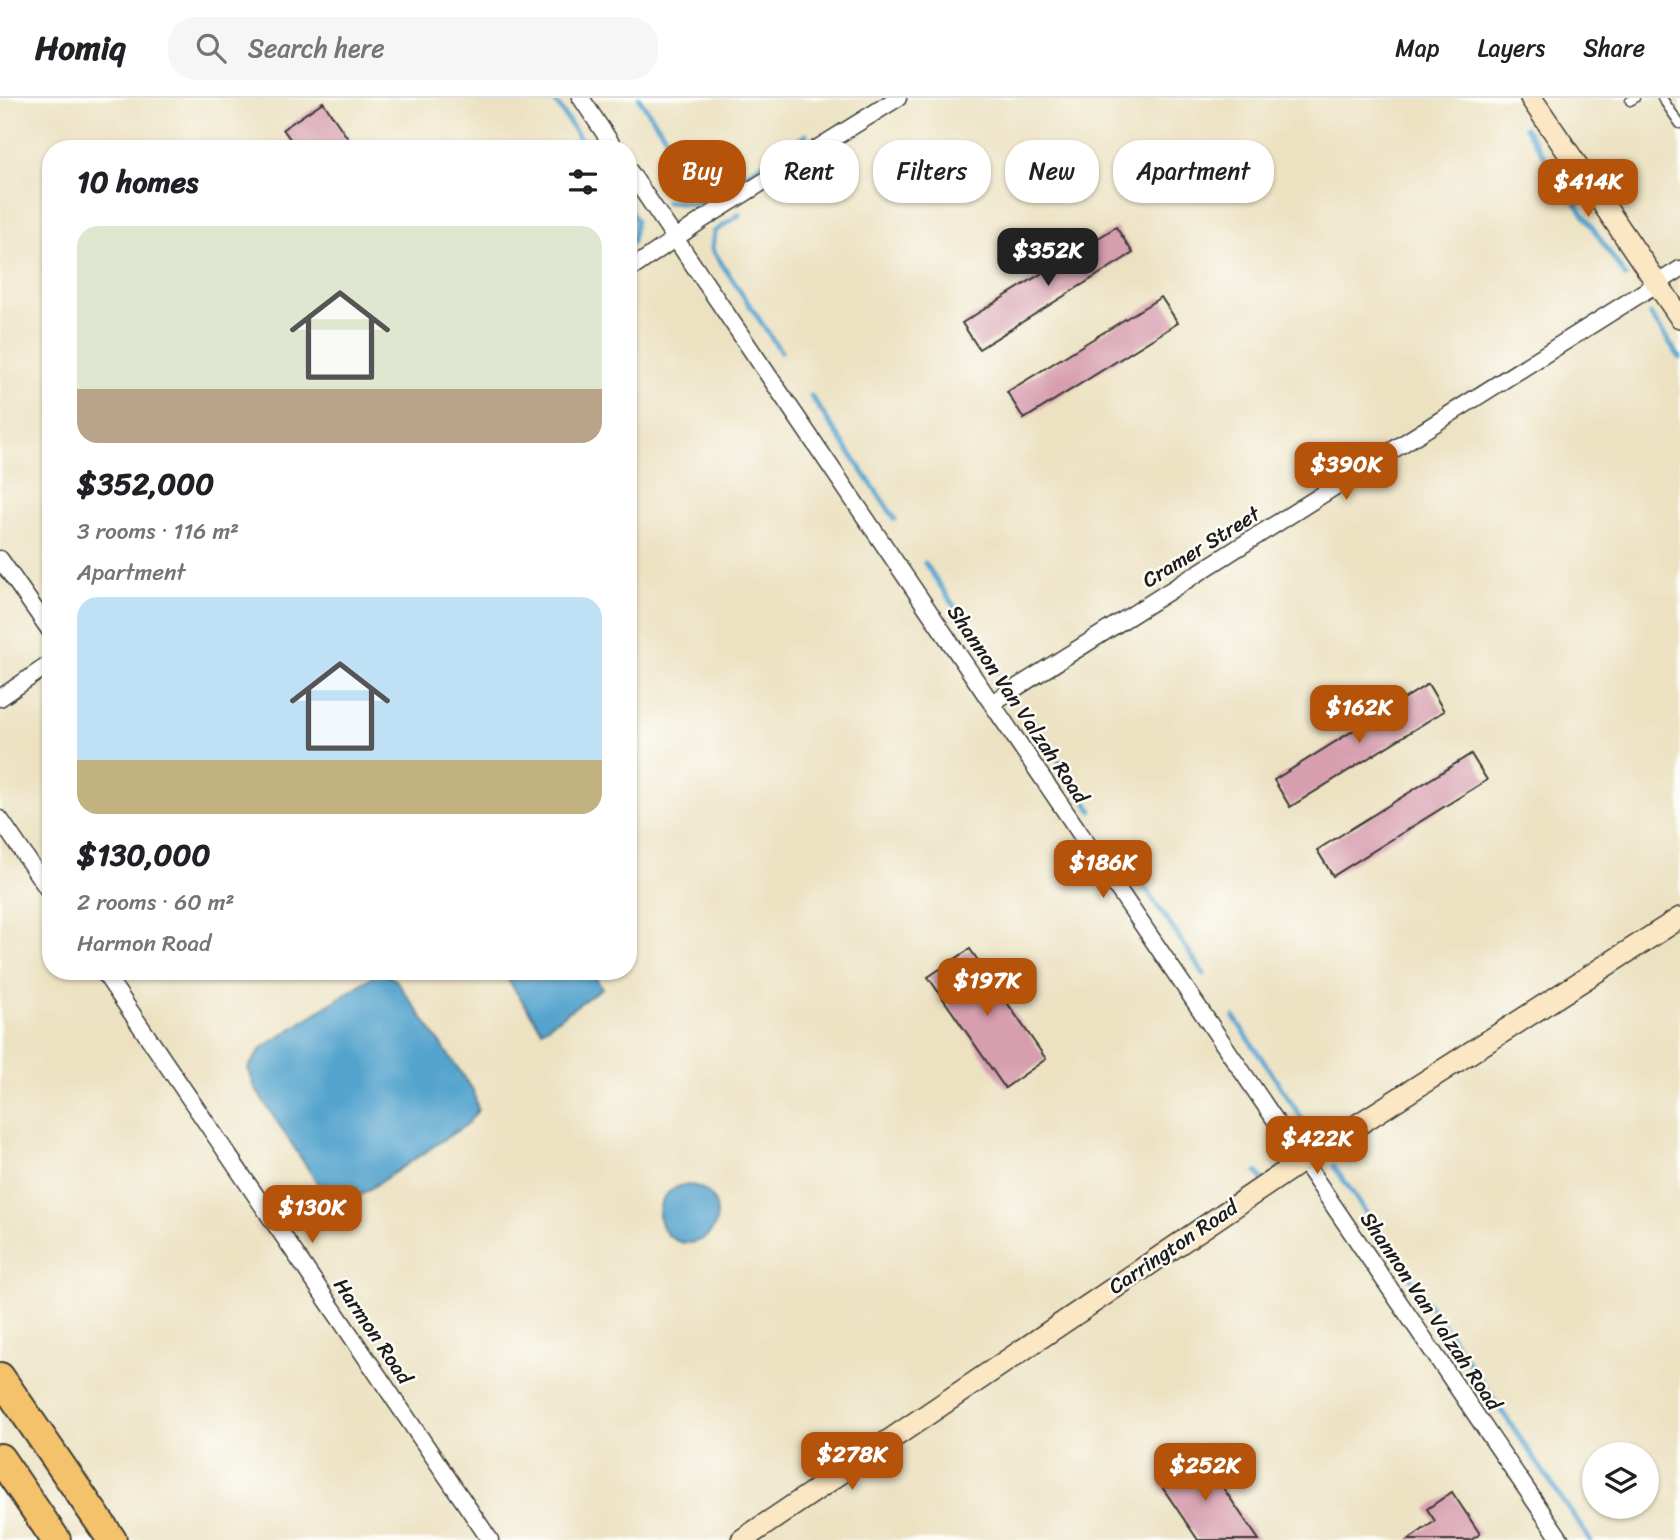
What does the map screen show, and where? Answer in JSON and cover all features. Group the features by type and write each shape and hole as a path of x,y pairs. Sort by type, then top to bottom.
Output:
{"highway":[{"path":"0,1377 112,1540"},
{"path":"0,1458 56,1540"}],"street":[{"path":"581,98 609,140"},
{"path":"637,265 898,98"},
{"path":"1531,98 1680,317"},
{"name":"Shannon Van Valzah Road","path":"637,182 1561,1540"},
{"name":"Cramer Street","path":"992,703 1680,269"},
{"path":"0,559 42,619"},
{"path":"0,698 42,669"},
{"path":"0,820 42,881"},
{"name":"Carrington Road","path":"742,1540 1303,1160 1680,918"},
{"name":"Harmon Road","path":"109,980 490,1540"}],"lane":[{"path":"1662,98 1680,124"}],"water":[{"path":"367,980 396,980 473,1090 478,1110 467,1124 356,1198 341,1203 322,1190 255,1088 248,1068 262,1048"},
{"path":"508,980 597,980 602,988 542,1030"},
{"path":"688,1185 699,1187 712,1198 717,1214 715,1225 704,1238 688,1243 677,1241 664,1230 659,1214 661,1203 672,1190"}],"building":[{"path":"323,102 349,140 291,140 283,129"},
{"path":"1116,227 1133,253 979,349 962,323"},
{"path":"1161,297 1178,323 1024,419 1007,392"},
{"path":"1428,684 1444,711 1290,807 1274,780"},
{"path":"1471,754 1487,780 1333,876 1317,850"},
{"path":"970,949 1046,1059 1005,1088 928,977"},
{"path":"1199,1453 1259,1540 1198,1540 1158,1481"},
{"path":"1452,1492 1480,1534 1471,1540 1408,1540 1435,1521 1427,1509"}],"waterway":[{"path":"553,98 581,140"},
{"path":"639,98 668,140"},
{"path":"1525,128 1626,277"},
{"path":"746,174 806,135"},
{"path":"681,203 698,203"},
{"path":"739,215 714,232 712,249 781,352"},
{"path":"1650,314 1680,358"},
{"path":"811,396 895,519"},
{"path":"925,563 998,671"},
{"path":"1024,708 1092,811"},
{"path":"1122,854 1204,974"},
{"path":"1234,1017 1309,1129"},
{"path":"1334,1166 1590,1540"},
{"path":"1257,1172 1264,1182"}]}
